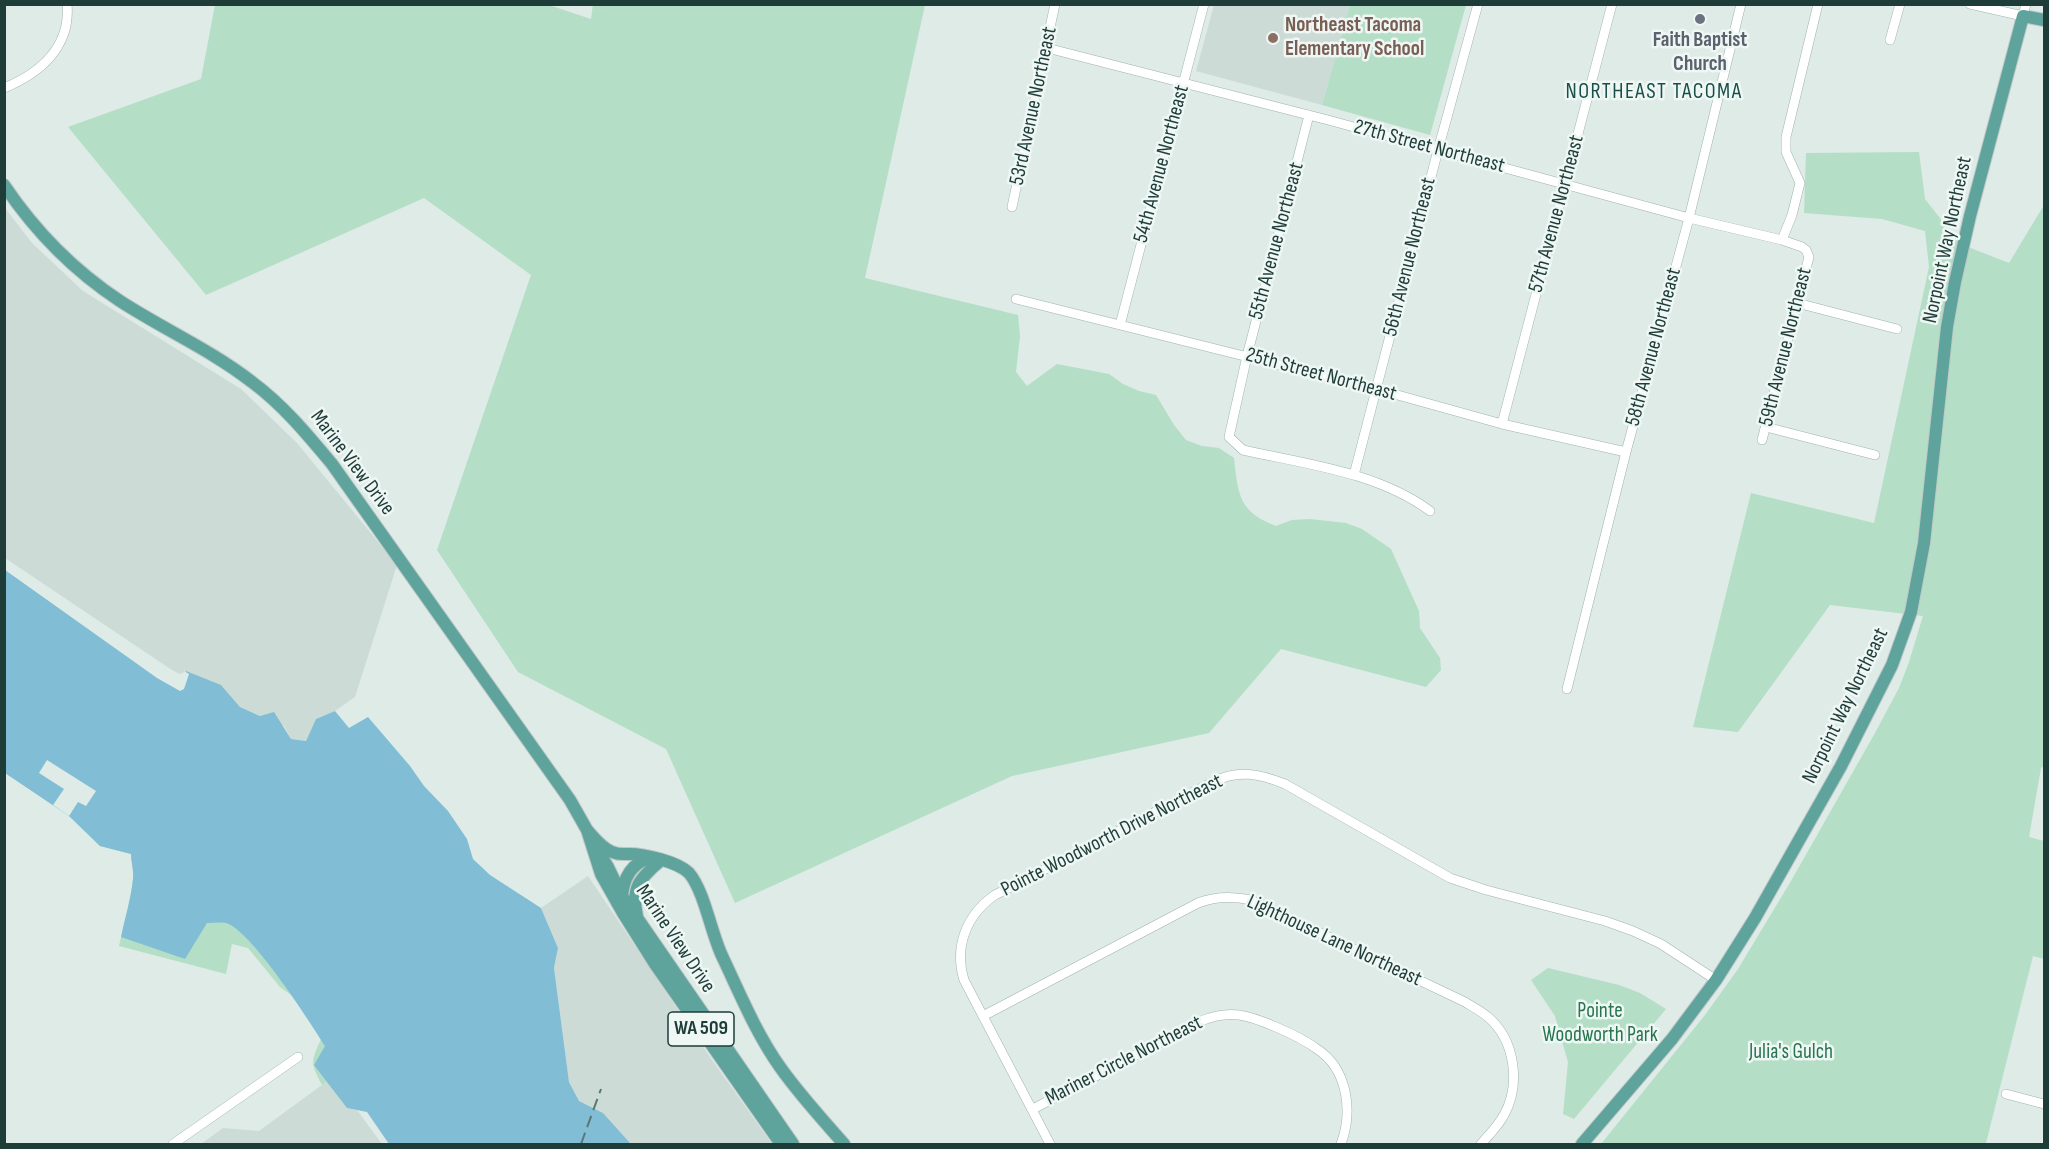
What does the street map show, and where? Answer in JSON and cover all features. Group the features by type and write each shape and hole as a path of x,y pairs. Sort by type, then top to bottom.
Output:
{"main road":[{"path":"2025,10 2044,20"},
{"name":"Norpoint Way Northeast","path":"1582,1144 1672,1039 1716,980 1755,918 1841,766 1892,665 1911,612 1924,543 1947,327 1955,282 1970,216 2025,10"},
{"name":"Marine View Drive","path":"4,185 20,208 51,244 81,272 120,301 227,363 276,401 332,464 570,800 622,896 793,1144"},
{"path":"589,836 604,848 621,856 629,854 653,862 680,866 693,879 717,946 760,1035 780,1066 843,1144"},
{"name":"Marine View Drive","path":"589,836 601,874 655,964 781,1144"},
{"path":"608,867 616,871 629,872 653,862"},
{"path":"638,920 634,894 653,862"},
{"path":"623,912 622,888 629,872"}],"street":[{"path":"4,88 39,68 53,54 67,27 67,4"},
{"name":"53rd Avenue Northeast","path":"1012,207 1055,4"},
{"name":"54th Avenue Northeast","path":"1120,324 1204,4"},
{"name":"56th Avenue Northeast","path":"1354,475 1478,4"},
{"name":"57th Avenue Northeast","path":"1502,424 1612,4"},
{"name":"58th Avenue Northeast","path":"1567,689 1626,452 1689,218 1741,4"},
{"path":"1782,240 1792,215 1800,183 1786,152 1786,137 1818,4"},
{"path":"1890,40 1900,4"},
{"path":"1970,4 2025,10"},
{"name":"27th Street Northeast","path":"1047,48 1310,115 1689,218 1782,240 1802,247 1808,253"},
{"name":"55th Avenue Northeast","path":"1310,115 1247,356 1229,437 1243,450 1354,475"},
{"name":"59th Avenue Northeast","path":"1762,440 1809,257 1808,253"},
{"name":"25th Street Northeast","path":"1016,299 1376,389 1502,424 1626,452"},
{"path":"1797,303 1896,329"},
{"path":"1766,427 1875,455"},
{"path":"1354,475 1414,499 1430,511"},
{"name":"Pointe Woodworth Drive Northeast","path":"1050,1144 964,980 960,958 966,927 979,908 995,896 1221,778 1244,773 1256,774 1285,784 1450,878 1634,931 1661,944 1716,980"},
{"name":"Lighthouse Lane Northeast","path":"983,1016 1198,903 1213,898 1231,897 1251,900 1465,1002 1494,1023 1510,1051 1513,1074 1507,1108 1498,1124 1481,1144"},
{"name":"Mariner Circle Northeast","path":"1033,1108 1201,1020 1230,1013 1260,1020 1289,1033 1318,1049 1328,1058 1342,1081 1347,1104 1346,1125 1341,1144"},
{"path":"173,1144 298,1057"},
{"path":"2006,1095 2044,1104"}],"shaded area":[{"name":"Northeast Tacoma Elementary School","path":"1214,5 1350,5 1322,105 1196,71"},
{"path":"5,208 32,243 83,291 241,389 297,443 397,565 355,697 335,711 316,719 306,741 291,739 284,726 240,707 221,685 181,677 5,561"},
{"path":"588,876 712,1060 772,1144 631,1144 603,1113 579,1101 569,1082 554,968 558,948 541,908"},
{"path":"326,1082 347,1108 357,1110 382,1144 201,1144 223,1128 259,1131"}],"green space":[{"path":"546,4 591,19 593,4 925,5 865,278 1018,315 1020,336 1016,372 1027,386 1057,364 1109,374 1123,384 1156,395 1186,440 1202,446 1219,448 1234,458 1239,492 1243,501 1254,515 1264,521 1276,526 1292,520 1310,519 1346,523 1362,529 1391,549 1419,611 1420,628 1440,658 1441,670 1426,687 1281,649 1209,733 1012,776 735,903 666,749 518,672 437,550 531,275 424,198 206,295 68,127 201,79 215,5"},
{"path":"1350,5 1466,5 1430,135 1322,105"},
{"name":"Julia's Gulch","path":"1919,152 1925,199 1963,245 2009,263 2044,205 2044,766 2041,768 2029,837 2044,841 2044,959 2033,956 1986,1143 1988,1144 1601,1144 1705,1015 1738,969 1875,733 1899,688 1909,662 1923,616 1830,605 1738,732 1693,727 1751,493 1874,523 1929,267 1925,231 1882,219 1804,213 1806,153"},
{"path":"4,747 267,934 351,1093 347,1108 326,1082 322,1085 315,1071 313,1062 321,1039 294,997 280,987 248,948 232,944 226,974 119,946 132,887 131,854 100,846 69,816 5,773"},
{"name":"Pointe Woodworth Park","path":"1548,968 1619,985 1640,993 1666,1009 1574,1119 1563,1114 1568,1062 1555,1016 1531,980"}],"water":[{"path":"5,561 181,677 186,671 221,685 240,707 260,716 274,712 291,739 306,741 316,719 335,711 349,728 368,717 424,786 448,811 467,839 473,859 490,875 541,908 558,948 554,968 569,1082 579,1101 603,1113 631,1144 389,1144 367,1112 347,1108 314,1065 325,1046 279,978 237,929 226,923 207,923 185,959 121,937 133,879 131,854 100,846 69,816 5,773"}],"pier":[{"path":"5,558 172,670 180,674 184,671 189,674 184,689 180,691 157,678 5,570"},
{"path":"47,760 96,791 86,806 78,802 69,816 53,805 64,789 39,773"}],"railway":[{"path":"581,1144 601,1089"}],"place":[{"name":"Faith Baptist Church","path":"1700,19"},
{"name":"Northeast Tacoma Elementary School","path":"1273,38"}],"district":[{"name":"NORTHEAST TACOMA","path":"1654,92"}]}
